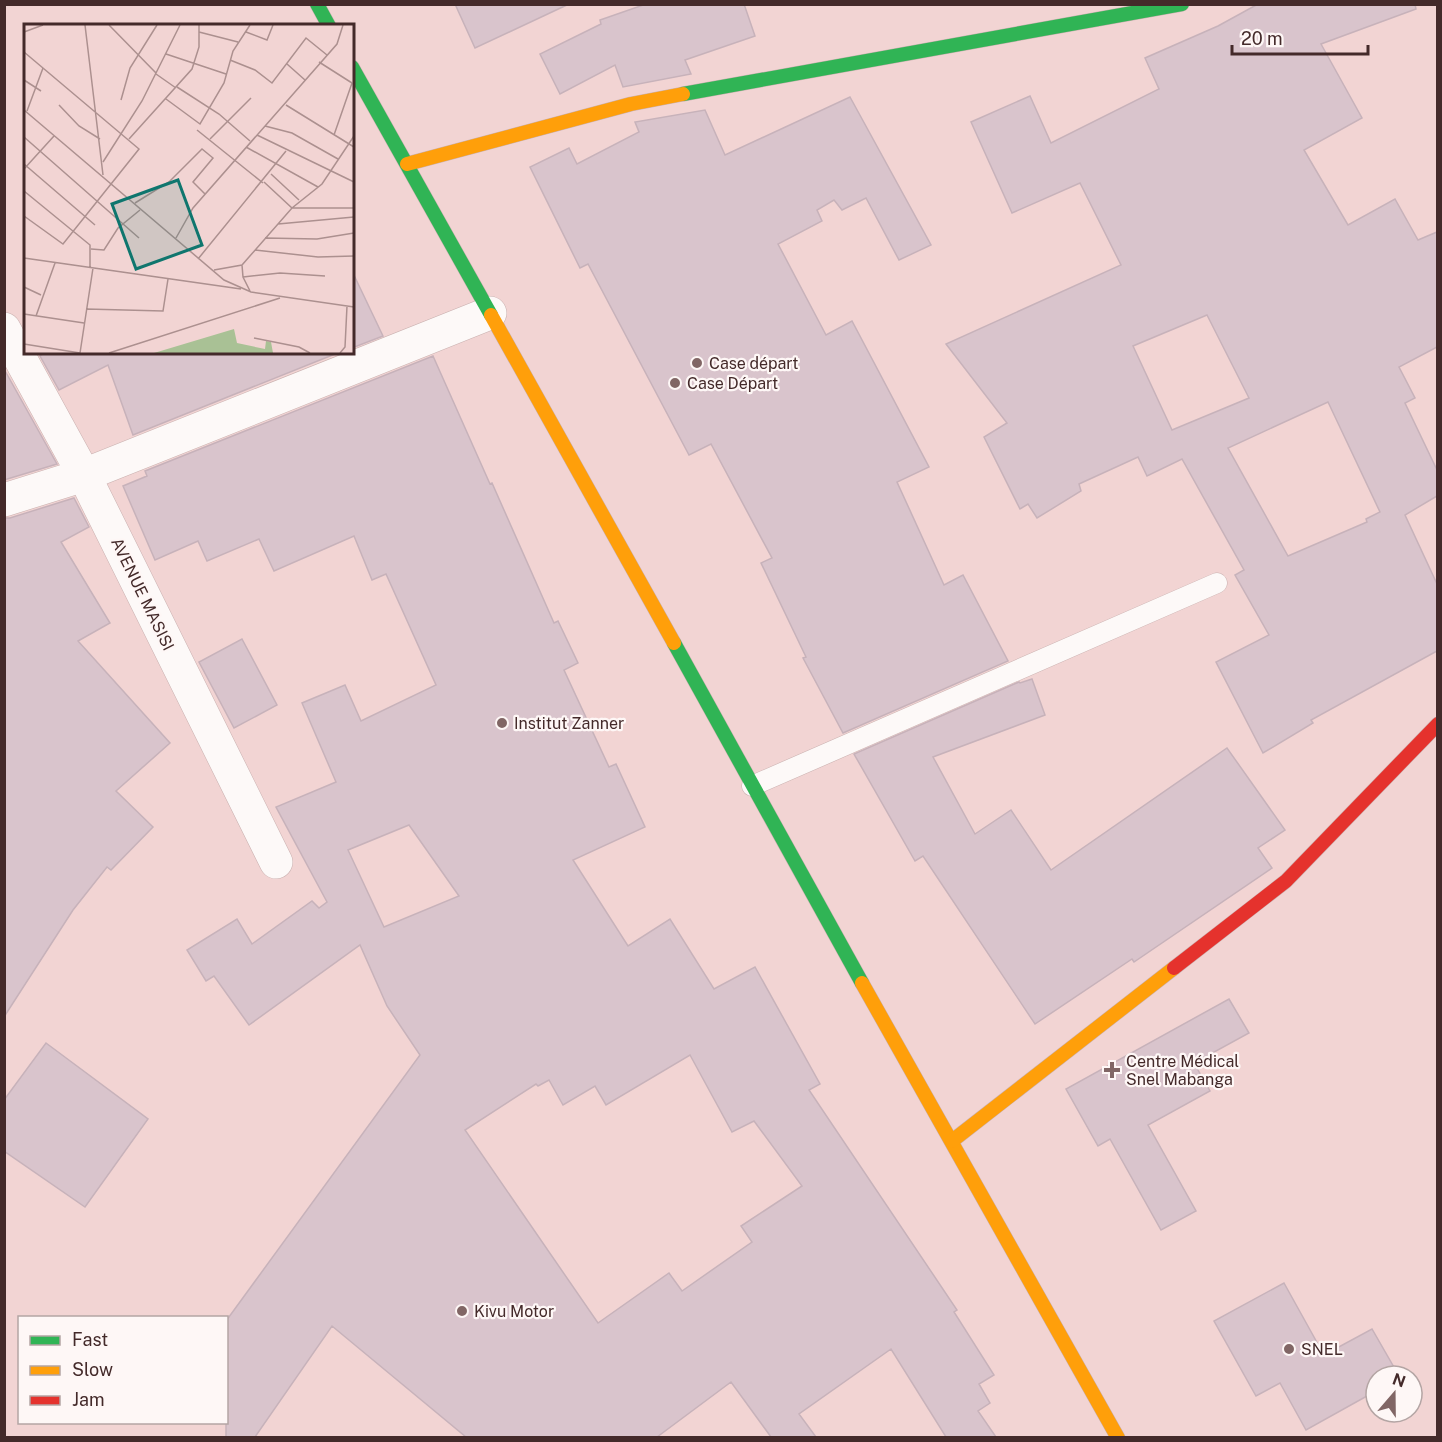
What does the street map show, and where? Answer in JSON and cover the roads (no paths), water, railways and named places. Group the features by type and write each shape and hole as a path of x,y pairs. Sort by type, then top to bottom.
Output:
{"main road":[{"path":"317,4 328,24"},
{"path":"407,164 632,104 1182,4"},
{"path":"354,71 1118,1437"},
{"path":"952,1141 1286,881 1437,724"}],"street":[{"path":"4,500 84,475 490,312"},
{"name":"AVENUE MASISI","path":"4,330 84,475 276,862"}],"lane":[{"path":"752,786 1217,584"}],"place":[{"name":"Case départ","path":"697,363"},
{"name":"Case Départ","path":"675,383"},
{"name":"Institut Zanner","path":"502,723"},
{"name":"Centre Médical Snel Mabanga","path":"1112,1070"},
{"name":"Kivu Motor","path":"462,1311"},
{"name":"SNEL","path":"1289,1349"}]}
